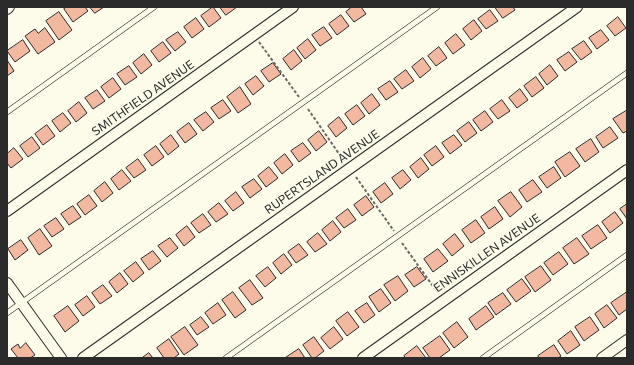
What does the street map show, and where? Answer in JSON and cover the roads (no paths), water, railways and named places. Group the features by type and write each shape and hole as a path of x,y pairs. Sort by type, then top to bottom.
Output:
{"street":[{"name":"SMITHFIELD AVENUE","path":"7,211 293,7"},
{"name":"RUPERTSLAND AVENUE","path":"83,358 577,7"},
{"name":"ENNISKILLEN AVENUE","path":"363,358 627,170"},
{"path":"7,282 61,358"},
{"path":"602,358 627,340"}],"lane":[{"path":"7,112 154,7"},
{"path":"7,313 437,7"},
{"path":"226,358 627,73"},
{"path":"483,358 627,255"}]}
